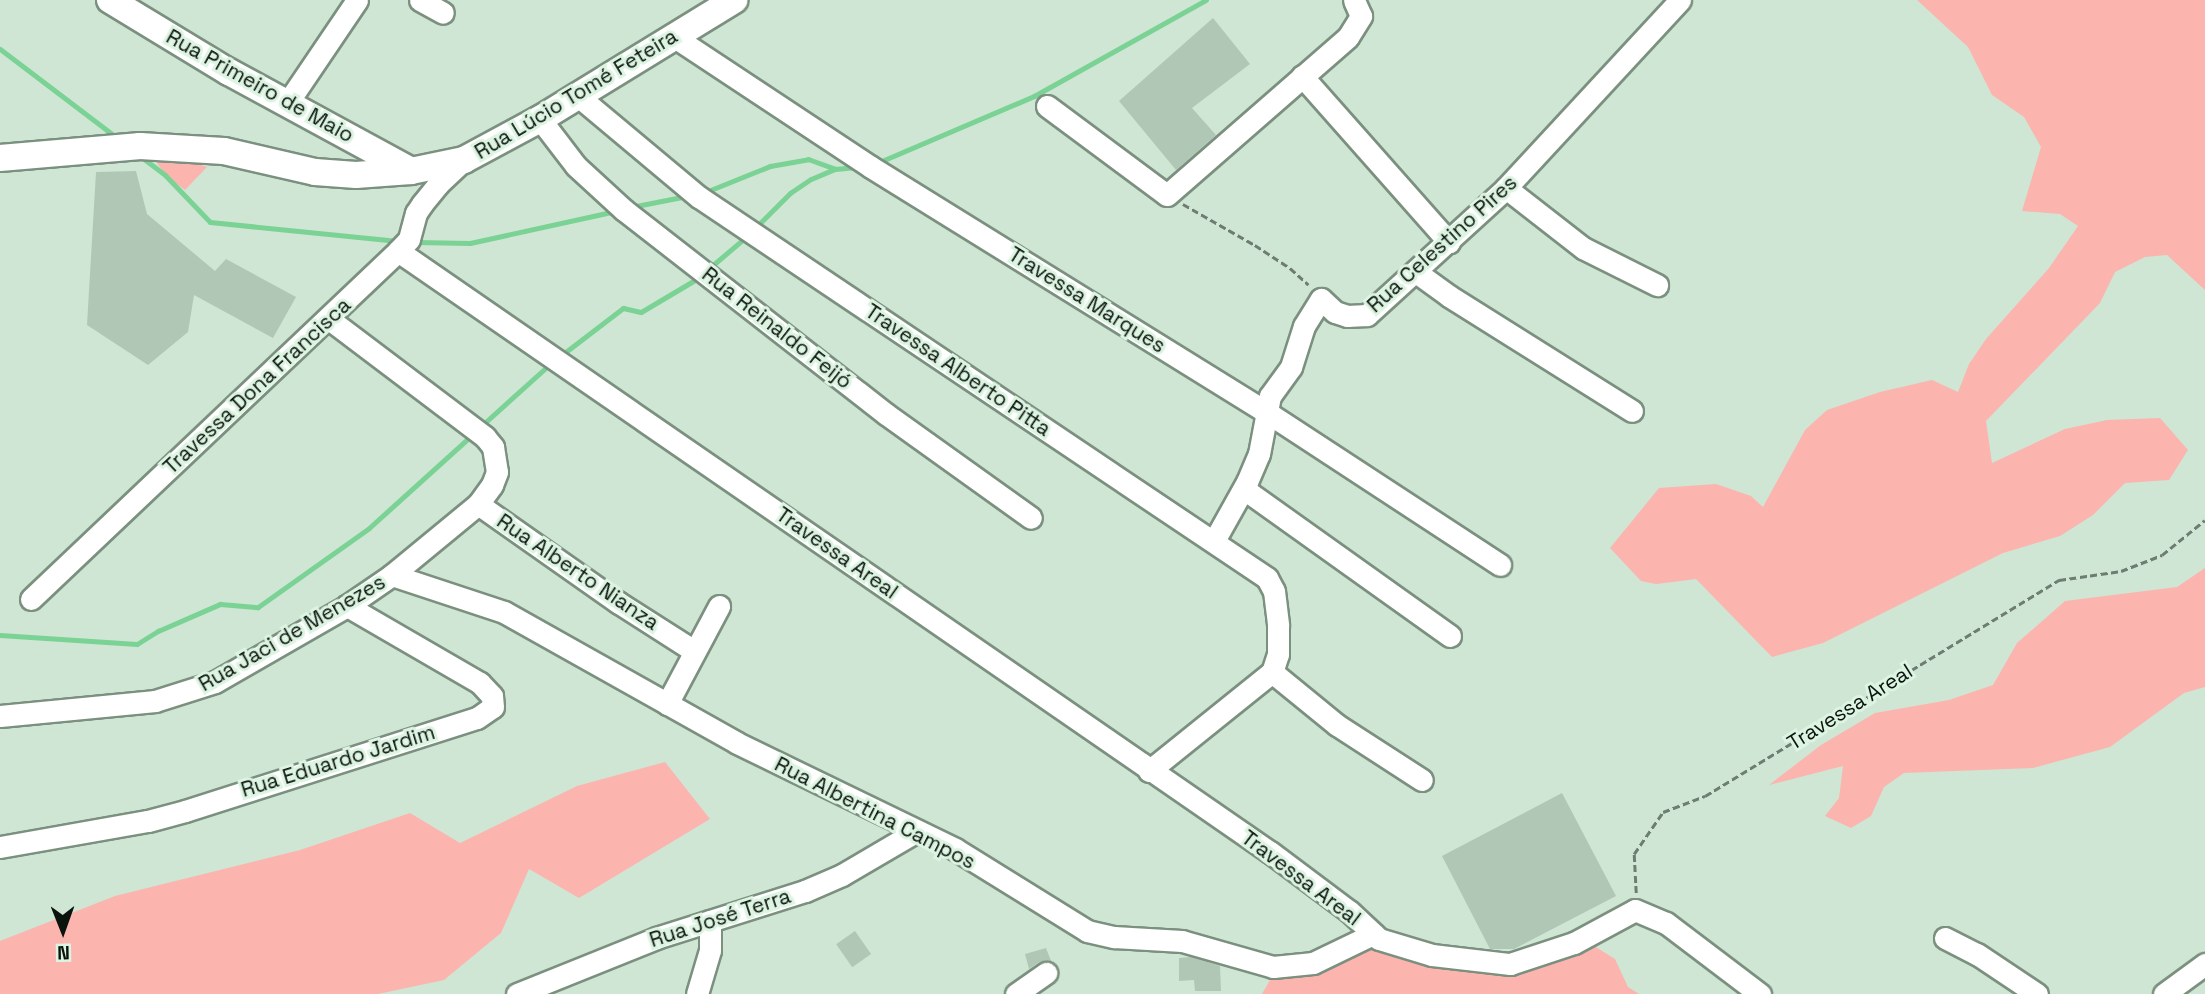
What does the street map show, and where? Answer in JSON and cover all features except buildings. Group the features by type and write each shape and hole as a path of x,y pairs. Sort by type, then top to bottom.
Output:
{"main road":[{"name":"Rua Primeiro de Maio","path":"110,0 229,72 411,170"},
{"name":"Rua Lúcio Tomé Feteira","path":"0,158 140,146 224,151 315,172 356,175 411,170 464,160 540,119 734,0"}],"street":[{"path":"288,102 357,0"},
{"path":"420,0 443,13"},
{"path":"1047,106 1167,195 1348,37 1361,16 1354,0"},
{"name":"Rua Celestino Pires","path":"1321,299 1335,312 1348,316 1367,315 1506,188 1680,0"},
{"name":"Travessa Marques","path":"673,36 871,167 1265,411 1500,565"},
{"path":"1302,76 1449,242"},
{"name":"Travessa Alberto Pitta","path":"578,96 690,190 1267,578 1274,591 1278,654 1272,672"},
{"name":"Rua Reinaldo Feijó","path":"540,119 576,166 624,211 692,260 886,414 1031,518"},
{"name":"Travessa Dona Francisca","path":"31,599 403,246 422,204 438,184 464,160"},
{"path":"1506,188 1583,248 1657,285"},
{"name":"Travessa Areal","path":"403,246 538,348 1270,852 1349,911 1379,939 1432,956 1510,964 1574,943 1635,910"},
{"path":"1416,272 1449,296 1632,411"},
{"path":"1214,541 1244,489 1259,454 1265,411 1270,396 1291,367 1304,326 1321,299"},
{"name":"Rua Alberto Nianza","path":"328,319 485,437 493,447 497,472 492,485 478,504 619,603 694,651"},
{"path":"1244,489 1450,636"},
{"name":"Rua Jaci de Menezes","path":"0,716 155,701 215,682 346,606 392,575 478,504"},
{"name":"Rua Albertina Campos","path":"392,575 504,612 802,777 955,849 1087,931 1114,937 1182,941 1273,967 1313,963 1373,934"},
{"name":"Rua Eduardo Jardim","path":"0,847 148,821 185,811 477,718 493,707 492,696 480,683 346,606"},
{"path":"667,704 719,606"},
{"path":"1149,771 1272,672 1337,725 1422,780"},
{"name":"Rua José Terra","path":"517,994 656,938 805,891 842,874 917,831"},
{"path":"1635,910 1666,923 1760,994"},
{"path":"697,994 710,950 710,920"},
{"path":"1945,938 1986,960 2036,994"},
{"path":"2164,994 2205,964"},
{"path":"1016,994 1045,973"}],"path":[{"path":"1167,195 1290,268 1321,299"},
{"name":"Travessa Areal","path":"1635,910 1633,854 1663,813 1705,796 2059,580 2121,571 2162,555 2205,520"}],"shaded area":[{"path":"1917,0 2205,0 2205,290 2167,255 2145,257 2115,272 2100,303 1986,421 1992,463 2065,429 2107,420 2160,418 2188,450 2169,480 2125,483 2093,515 2060,536 2003,553 1823,643 1772,657 1696,579 1656,584 1641,581 1610,548 1659,488 1716,484 1751,496 1763,507 1805,430 1827,410 1880,392 1932,380 1958,392 1969,364 1986,339 2049,268 2078,226 2060,214 2022,211 2041,147 2024,117 1992,95 1968,47"},
{"path":"177,157 207,167 185,190 165,175 154,158"},
{"path":"2205,568 2205,687 2184,693 2110,747 2033,768 1904,773 1884,787 1871,816 1851,828 1825,816 1839,798 1843,766 1769,785 1821,745 1875,713 1949,700 1993,685 2017,643 2065,601 2177,587"},
{"path":"665,762 710,819 579,898 529,869 501,933 444,980 378,994 0,994 0,941 115,896 300,850 410,813 460,843 577,786"},
{"path":"1379,939 1400,954 1443,967 1487,970 1591,944 1615,959 1628,987 1639,994 1262,994 1274,973"}],"waterway":[{"path":"877,163 1034,96 1206,0"},
{"path":"0,49 112,134"},
{"path":"144,159 165,175 210,222 398,241"},
{"path":"703,193 770,166 808,159 835,169 860,167"},
{"path":"754,229 790,193 811,179 835,169"},
{"path":"631,207 687,196"},
{"path":"415,242 470,243 615,211"},
{"path":"707,270 747,236"},
{"path":"559,357 623,308 641,312 700,277"},
{"path":"480,427 551,363"},
{"path":"0,635 137,644 158,631 220,604 258,607 369,528 473,434"}]}
